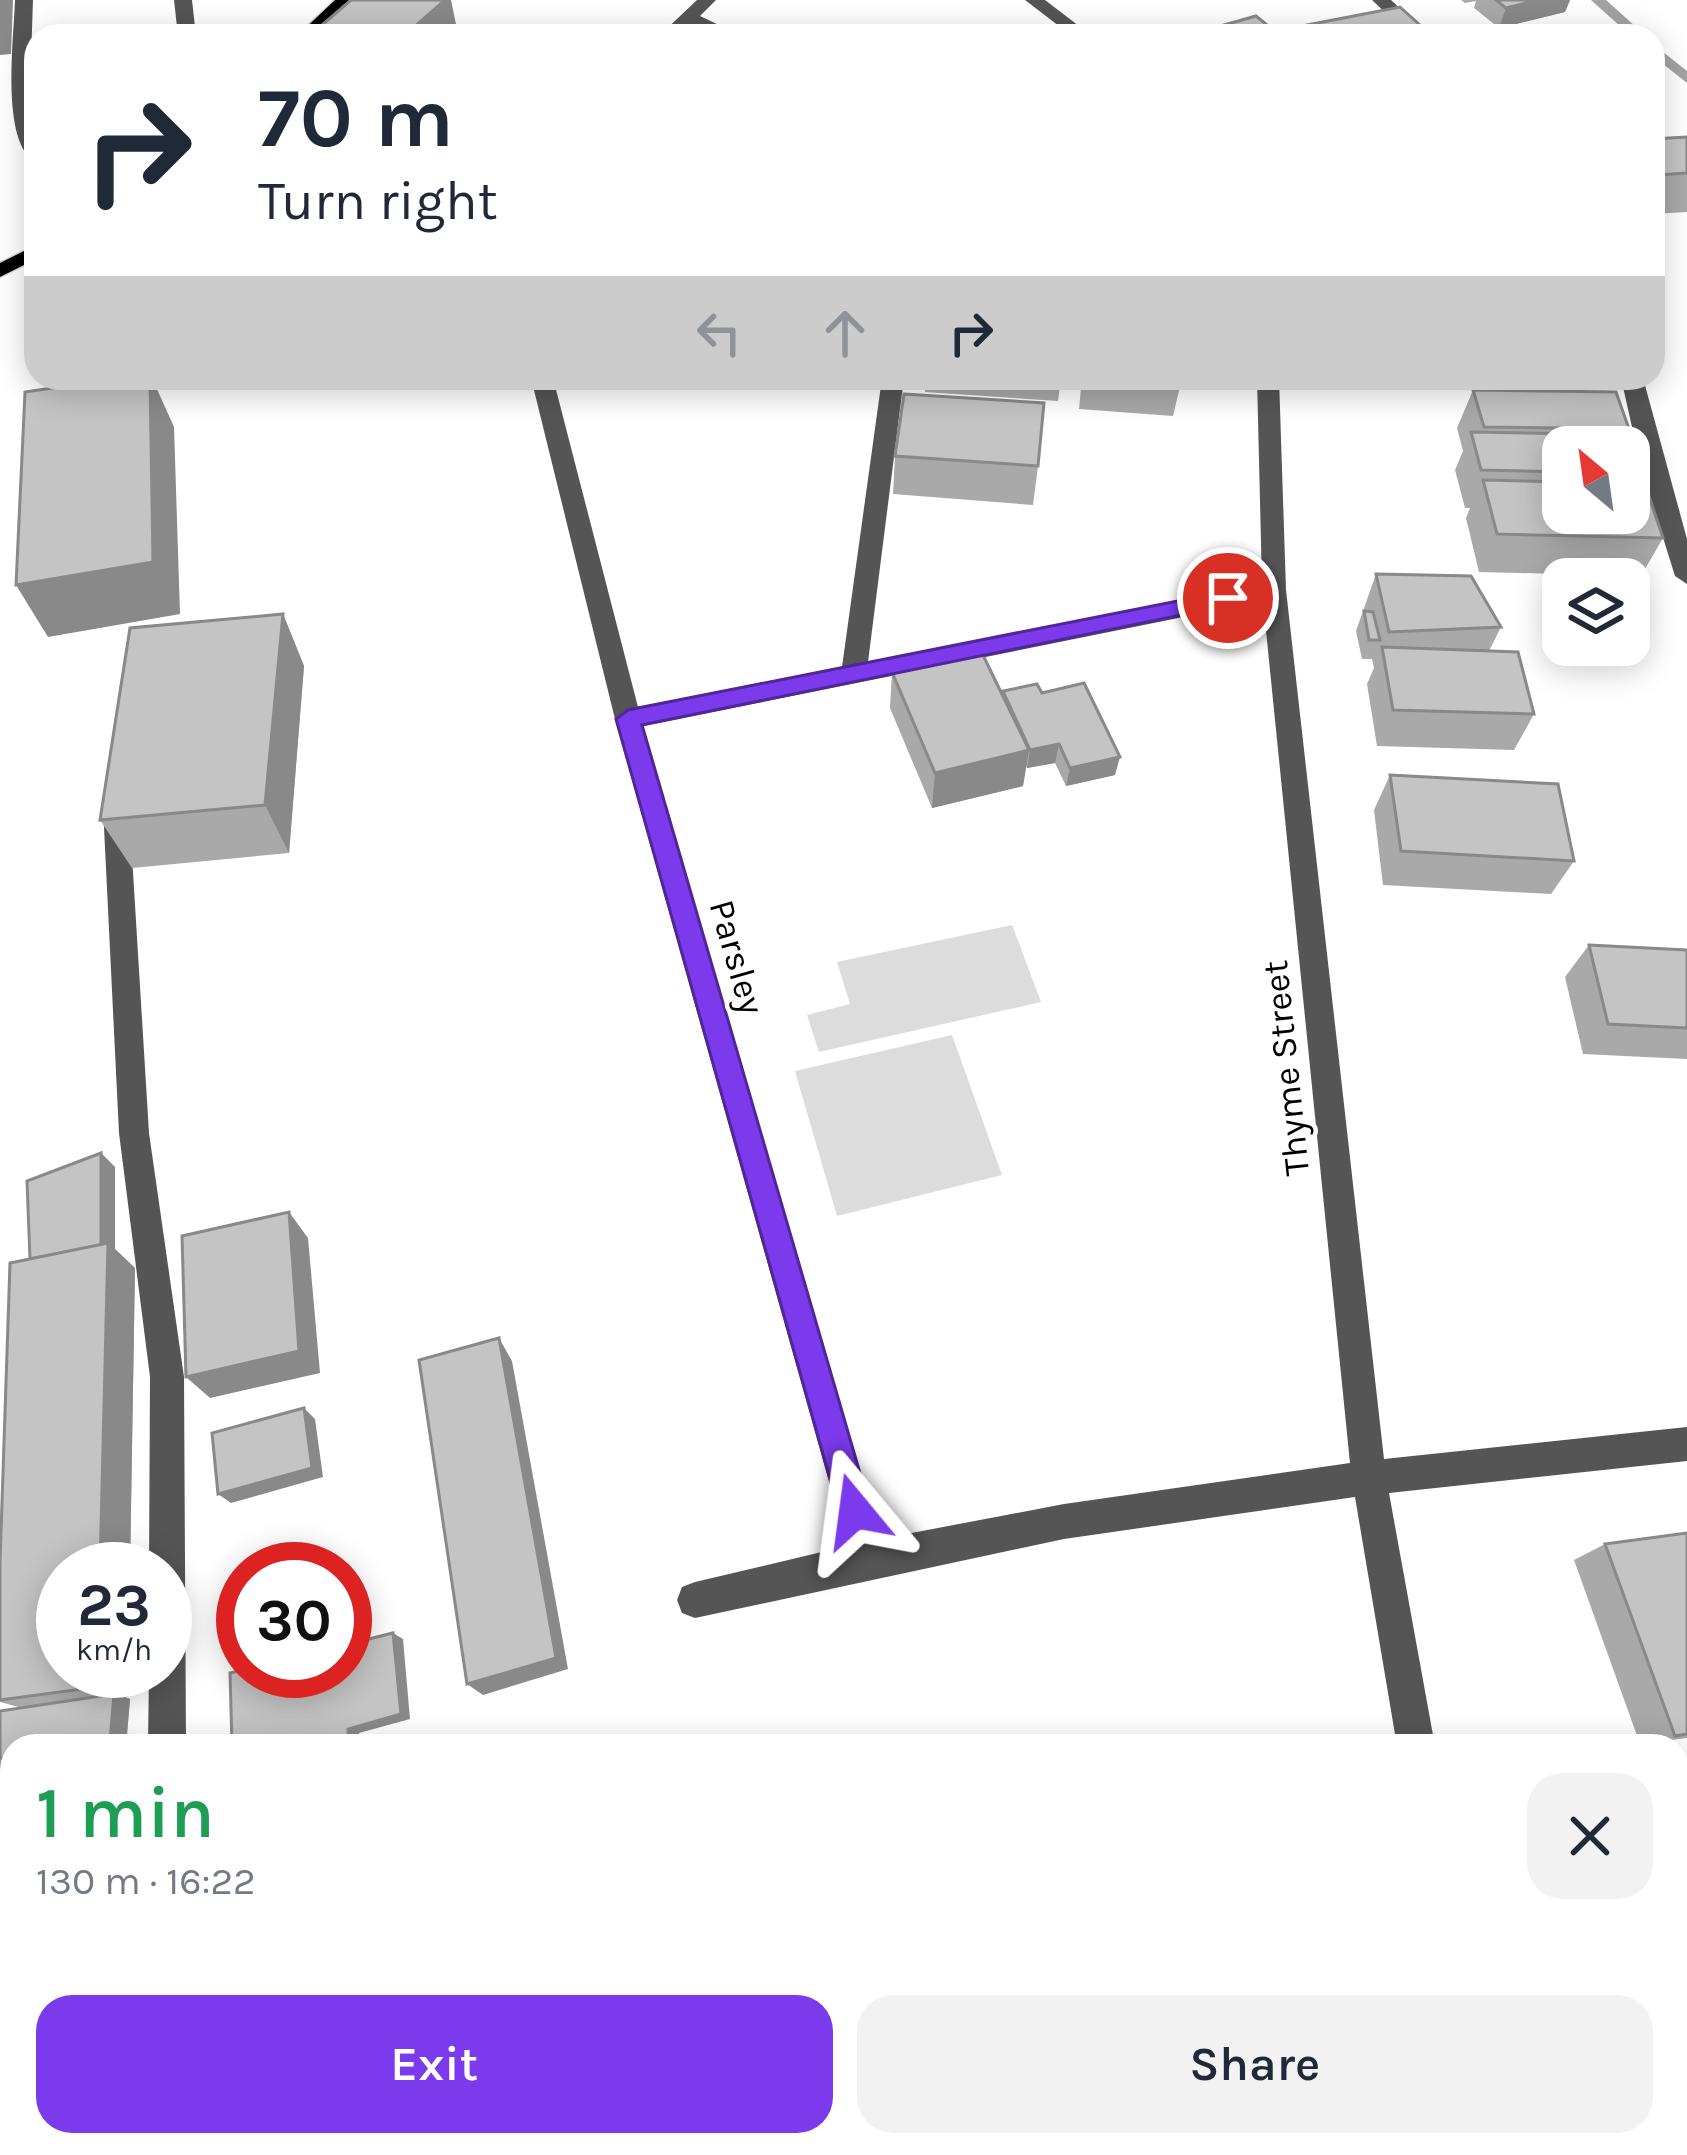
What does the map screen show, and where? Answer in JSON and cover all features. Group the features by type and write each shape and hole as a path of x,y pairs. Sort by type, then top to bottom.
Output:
{"main road":[{"path":"319,24 345,0"}],"street":[{"path":"23,0 20,118 24,128"},
{"path":"681,24 707,0"},
{"path":"1034,0 1067,24"},
{"path":"1381,0 1407,24"},
{"path":"688,17 705,24"},
{"name":"Parsley","path":"545,390 628,719 867,1555"},
{"path":"854,670 890,390"},
{"name":"Thyme Street","path":"1268,390 1274,590 1368,1474 1414,1734"},
{"path":"1635,390 1652,467 1687,576"},
{"path":"628,719 854,670 1274,590"},
{"path":"116,776 134,1133 166,1377 167,1734"},
{"path":"695,1600 867,1555 1368,1474 1687,1444"}],"shaded area":[{"path":"1012,925 1041,1002 819,1052 807,1015 850,1004 837,962"},
{"path":"952,1035 1002,1175 837,1216 795,1071"}],"building":[{"path":"351,0 445,0 418,24 323,24"},
{"path":"1496,0 1538,0 1506,8"},
{"path":"1400,7 1419,24 1312,24"},
{"path":"1256,16 1266,24 1228,24"},
{"path":"1687,137 1687,173 1665,175 1665,138"},
{"path":"150,390 153,562 16,585 25,392"},
{"path":"1473,390 1616,392 1628,426 1542,428 1484,427"},
{"path":"904,394 1044,403 1038,466 895,456"},
{"path":"1471,432 1542,433 1542,471 1481,470"},
{"path":"1483,480 1542,481 1542,534 1650,534 1650,499 1663,538 1497,534"},
{"path":"1376,574 1471,576 1501,627 1389,632"},
{"path":"1364,611 1373,612 1380,640 1369,640"},
{"path":"283,614 265,805 100,820 130,628"},
{"path":"1382,647 1518,652 1534,714 1393,710"},
{"path":"982,653 1029,750 935,773 892,672"},
{"path":"1084,683 1120,757 1070,768 1059,744 1030,750 1003,691 1037,684 1042,693"},
{"path":"1390,775 1558,784 1574,861 1401,851"},
{"path":"1589,945 1687,950 1687,1028 1608,1024"},
{"path":"101,1153 101,1245 30,1259 27,1181"},
{"path":"289,1212 299,1351 186,1377 182,1236"},
{"path":"108,1243 101,1542 36,1542 36,1695 0,1700 0,1562 10,1263"},
{"path":"499,1338 556,1658 467,1684 419,1360"},
{"path":"304,1408 312,1468 218,1494 212,1433"},
{"path":"1687,1533 1687,1734 1674,1734 1605,1544"},
{"path":"393,1633 401,1714 348,1729 348,1734 232,1734 231,1698 372,1698 372,1638"},
{"path":"114,1698 111,1734 0,1734 0,1711"}],"waterway":[{"path":"1598,0 1625,24"},
{"path":"1665,59 1687,79"}],"route":[{"path":"855,1511 628,719 1228,598"}]}
